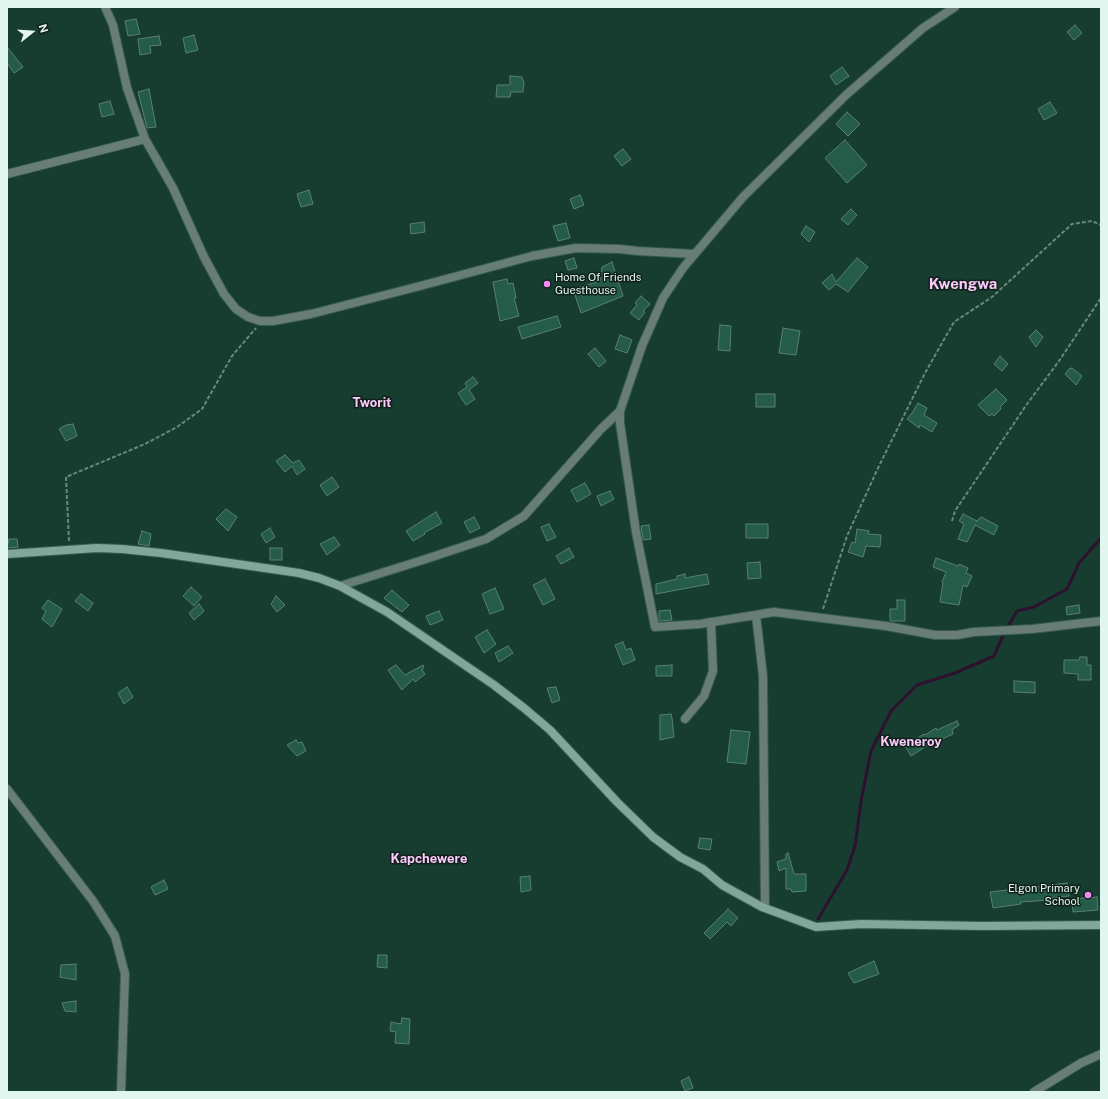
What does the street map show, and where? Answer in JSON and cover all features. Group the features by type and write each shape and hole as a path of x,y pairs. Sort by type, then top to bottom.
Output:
{"street":[{"path":"105,7 113,24 127,88 145,139 173,188 204,257 224,294 236,309 248,317 260,321 273,321 311,314 532,256 576,248 694,254"},
{"path":"955,7 923,28 846,94 743,197 694,254 663,298 642,346 620,411 620,423 636,532 655,627 711,622 774,612 886,626 935,635 957,635 974,632 1032,629 1101,621"},
{"path":"7,174 145,139"},
{"path":"340,586 486,539 508,527 524,516 601,429 620,411"},
{"path":"7,554 70,550 122,549 161,553 300,573 340,586 387,612 500,690 550,730 617,802 653,837 680,857 703,869 722,885 765,908 816,927 861,924 982,926 1101,925"},
{"path":"756,615 763,676 765,908"},
{"path":"685,719 704,696 712,671 711,622"},
{"path":"7,790 93,900 115,936 125,974 121,1092"},
{"path":"1034,1092 1081,1063 1101,1054"}],"path":[{"path":"820,618 847,536 875,473 925,373 954,322 992,297 1072,224 1092,222 1101,225"},
{"path":"952,521 956,511 1027,404 1059,361 1101,298"},
{"path":"70,550 66,477 145,444 177,427 202,409 232,356 260,321"}],"building":[{"path":"136,19 140,34 128,36 125,21"},
{"path":"1075,25 1082,33 1074,40 1067,32"},
{"path":"194,35 198,50 186,53 183,38"},
{"path":"159,36 161,45 150,46 151,53 140,55 138,39"},
{"path":"7,47 23,67 14,73 7,63"},
{"path":"842,67 849,76 836,85 830,76"},
{"path":"510,76 522,77 524,82 523,92 511,92 510,97 496,97 497,85 510,85"},
{"path":"149,89 156,127 147,128 138,92"},
{"path":"110,101 114,114 102,117 99,104"},
{"path":"1050,102 1057,113 1044,120 1038,109"},
{"path":"847,112 860,124 848,136 836,124"},
{"path":"845,140 867,165 847,183 825,158"},
{"path":"623,149 631,159 622,166 614,156"},
{"path":"309,190 313,204 301,207 297,194"},
{"path":"580,195 584,205 574,209 570,199"},
{"path":"851,209 857,215 848,225 841,219"},
{"path":"424,222 425,232 411,234 410,224"},
{"path":"566,223 570,238 558,241 553,226"},
{"path":"806,226 815,232 809,242 801,234"},
{"path":"574,258 577,268 568,270 565,261"},
{"path":"857,258 868,267 848,292 836,284 829,290 822,283 832,274 836,282"},
{"path":"612,262 623,296 581,313 573,289 600,281 602,267"},
{"path":"507,279 508,284 513,283 516,298 514,298 519,316 500,321 493,282"},
{"path":"641,296 650,304 643,311 645,312 639,320 630,313 637,305 635,303"},
{"path":"557,316 561,327 522,339 518,327"},
{"path":"720,325 731,326 730,351 718,350"},
{"path":"783,328 800,331 796,355 779,353"},
{"path":"1036,330 1043,337 1036,347 1029,337"},
{"path":"620,335 632,340 627,353 615,349"},
{"path":"595,348 606,361 599,367 588,354"},
{"path":"1000,356 1008,364 1002,371 994,364"},
{"path":"1072,368 1082,376 1076,385 1065,374"},
{"path":"473,377 478,383 469,390 475,399 466,405 458,393 467,387 465,383"},
{"path":"996,389 1007,400 994,416 992,414 989,416 978,405"},
{"path":"756,394 775,394 775,407 756,407"},
{"path":"918,403 927,408 924,415 937,423 932,432 920,425 919,428 907,419"},
{"path":"73,424 77,436 66,441 59,429 66,425"},
{"path":"285,455 293,463 299,460 305,469 297,475 292,466 285,472 276,461"},
{"path":"332,477 339,487 327,496 320,485"},
{"path":"585,483 591,494 577,502 571,490"},
{"path":"610,491 614,499 601,506 597,496"},
{"path":"226,509 237,517 228,531 216,519"},
{"path":"436,512 442,523 413,541 406,531"},
{"path":"963,514 977,521 981,517 998,526 994,535 975,525 967,542 958,539 964,524 959,521"},
{"path":"474,517 480,528 470,533 464,522"},
{"path":"549,524 556,537 547,541 541,527"},
{"path":"746,524 768,524 768,538 746,538"},
{"path":"649,525 651,539 643,540 641,526"},
{"path":"270,528 275,537 266,543 261,534"},
{"path":"857,529 869,531 868,534 881,535 880,547 866,546 863,557 848,552 852,542 855,543"},
{"path":"142,531 151,534 149,546 138,544"},
{"path":"334,537 340,545 327,555 320,544"},
{"path":"9,539 17,539 18,547 7,548"},
{"path":"270,548 282,548 282,560 270,560"},
{"path":"569,548 574,557 561,564 556,556"},
{"path":"936,558 968,568 966,573 972,576 967,587 963,585 959,605 940,602 942,582 946,572 933,567"},
{"path":"760,562 761,578 748,579 747,563"},
{"path":"685,574 685,578 707,574 709,584 656,594 656,584 677,579 677,576"},
{"path":"545,579 555,599 543,605 533,585"},
{"path":"191,587 202,597 194,606 183,596"},
{"path":"495,588 504,609 490,614 482,594"},
{"path":"392,590 409,605 402,612 384,598"},
{"path":"81,594 93,603 88,611 75,601"},
{"path":"276,596 285,605 277,612 271,604"},
{"path":"48,600 62,609 52,627 42,619 46,611 42,608"},
{"path":"897,600 905,600 905,621 890,621 890,609 897,609"},
{"path":"199,604 204,611 194,620 189,613"},
{"path":"1079,605 1080,613 1067,615 1066,607"},
{"path":"670,610 672,620 659,621 659,611"},
{"path":"439,611 443,620 430,625 426,616"},
{"path":"487,630 496,644 484,653 475,637"},
{"path":"623,642 626,650 631,648 635,660 623,665 615,645"},
{"path":"508,646 513,653 499,662 495,653"},
{"path":"1080,657 1087,657 1087,665 1091,665 1091,680 1078,680 1078,674 1064,673 1064,660 1079,660"},
{"path":"396,665 405,675 423,665 424,667 422,670 425,674 415,682 413,679 402,690 388,670"},
{"path":"672,665 672,676 656,676 656,666"},
{"path":"1014,681 1035,682 1035,693 1014,692"},
{"path":"127,687 133,697 124,704 118,693"},
{"path":"556,687 560,700 552,703 547,688"},
{"path":"671,714 674,737 660,740 660,715"},
{"path":"957,721 959,725 952,730 953,734 942,739 941,737 911,756 905,746 936,728 937,730"},
{"path":"731,730 750,732 746,764 727,762"},
{"path":"296,740 298,743 302,742 306,751 297,756 287,745"},
{"path":"700,838 712,839 710,850 698,848"},
{"path":"788,853 794,874 806,874 806,891 792,892 791,889 786,889 786,868 779,871 777,862 786,859 786,854"},
{"path":"530,876 531,890 521,892 520,877"},
{"path":"164,880 168,889 155,895 151,887"},
{"path":"1067,883 1069,896 1051,898 1051,900 1020,902 1021,904 993,908 990,892"},
{"path":"1097,897 1098,910 1073,912 1072,899"},
{"path":"728,909 738,918 731,926 727,922 710,939 704,933"},
{"path":"378,955 387,955 387,968 377,967"},
{"path":"874,961 879,974 854,983 848,973"},
{"path":"76,964 76,980 60,977 61,965"},
{"path":"76,1001 76,1012 65,1011 62,1003"},
{"path":"402,1018 410,1019 409,1044 395,1043 396,1032 390,1031 391,1022 401,1024"},
{"path":"689,1077 693,1088 685,1091 681,1081"}],"waterway":[{"path":"818,919 847,870 855,846 861,801 871,751 891,711 917,685 955,673 994,656 1005,631 1017,611 1034,607 1067,589 1079,563 1101,538"}],"place":[{"name":"Home Of Friends Guesthouse","path":"547,284"},
{"name":"Elgon Primary School","path":"1088,895"}],"district":[{"name":"Kwengwa","path":"963,284"},
{"name":"Tworit","path":"372,403"},
{"name":"Kweneroy","path":"911,742"},
{"name":"Kapchewere","path":"429,859"}]}
